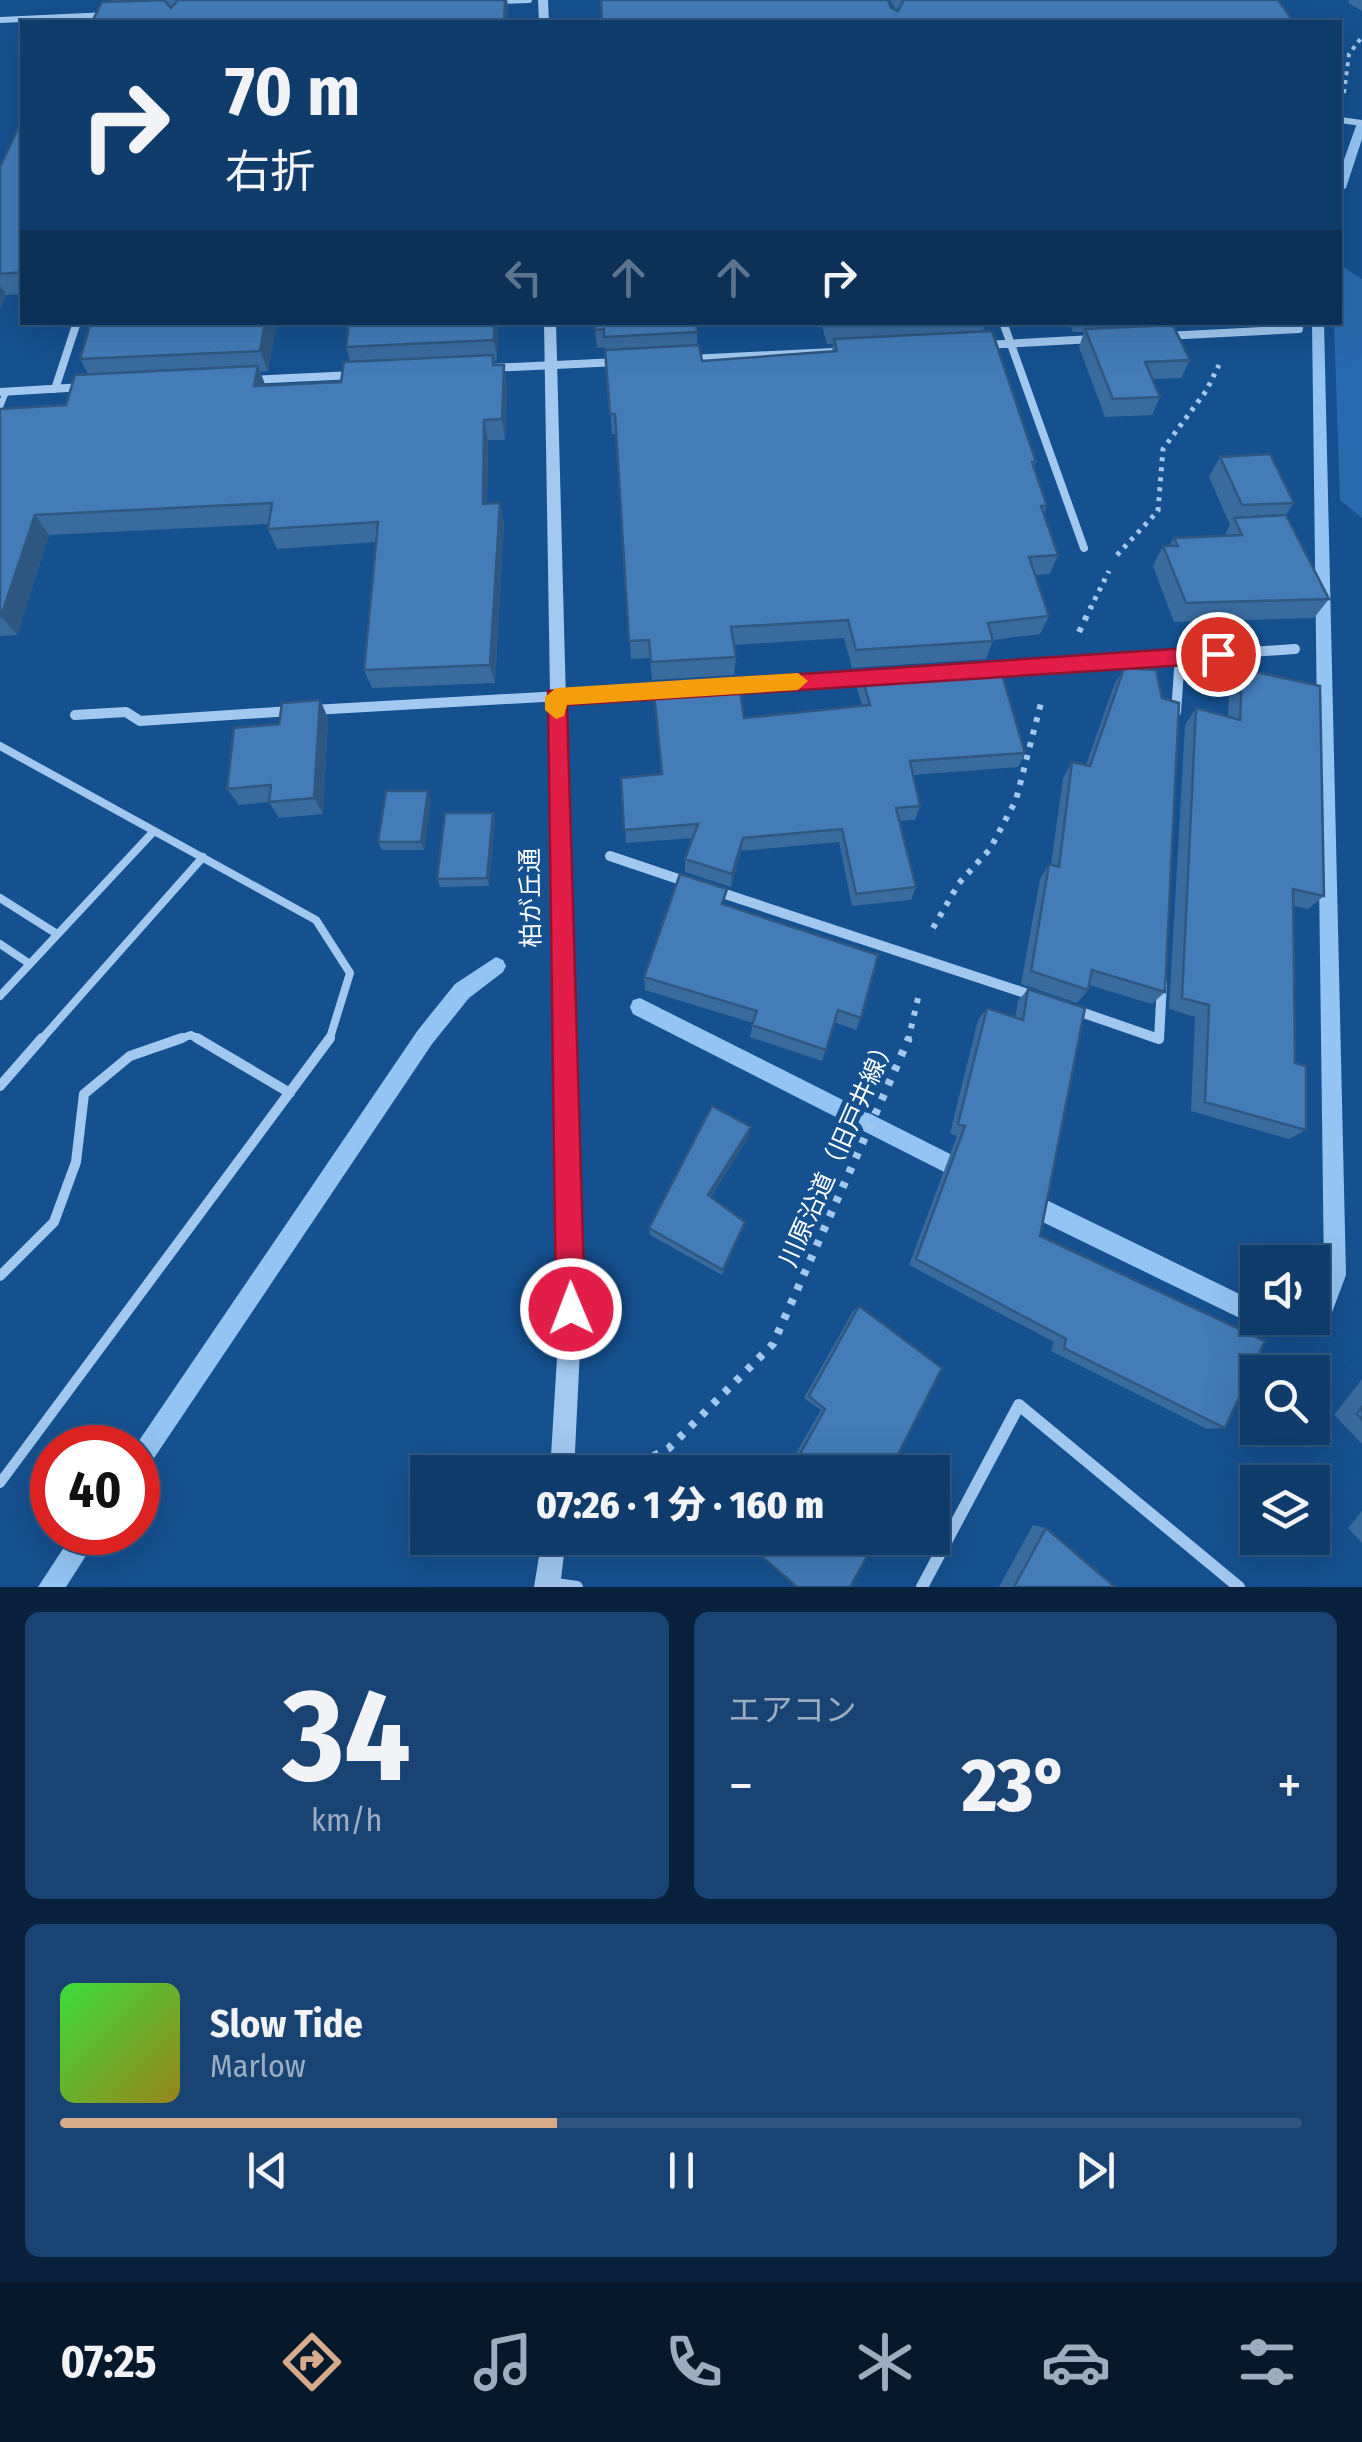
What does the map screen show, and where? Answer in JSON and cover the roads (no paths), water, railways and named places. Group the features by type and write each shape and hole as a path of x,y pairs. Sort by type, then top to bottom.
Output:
{"street":[{"path":"490,2 529,0"},
{"path":"0,20 127,15"},
{"path":"1343,120 1362,123"},
{"path":"55,389 76,325"},
{"name":"柏が丘通","path":"550,325 571,1309 563,1455"},
{"path":"1004,325 1084,548"},
{"path":"1148,336 1299,328"},
{"path":"972,345 1109,338"},
{"path":"684,359 838,352"},
{"path":"471,369 627,362"},
{"path":"233,380 372,374"},
{"path":"3,392 94,387"},
{"path":"970,671 1295,650"},
{"path":"1175,735 1180,657"},
{"path":"706,687 876,676"},
{"path":"75,714 126,712 140,721 688,688"},
{"path":"610,856 1160,1039 1163,963"},
{"path":"922,1587 1018,1405 1239,1587"},
{"path":"551,1555 547,1585 577,1587"}],"lane":[{"path":"0,407 3,392"},
{"path":"0,1483 330,1040 350,973 316,920 2,748"},
{"path":"0,995 154,830"},
{"path":"0,1086 203,857"},
{"path":"0,898 58,934"},
{"path":"0,944 30,964"},
{"path":"0,1276 54,1222 76,1162 84,1094 130,1056 191,1035 290,1093"}],"waterway":[{"path":"1342,182 1362,123"},
{"path":"1318,325 1335,1275 1330,1288"},
{"path":"160,1429 425,1037 462,991 496,966"},
{"path":"640,1007 965,1172"},
{"path":"1024,1201 1240,1306"},
{"path":"51,1587 73,1555"}]}
